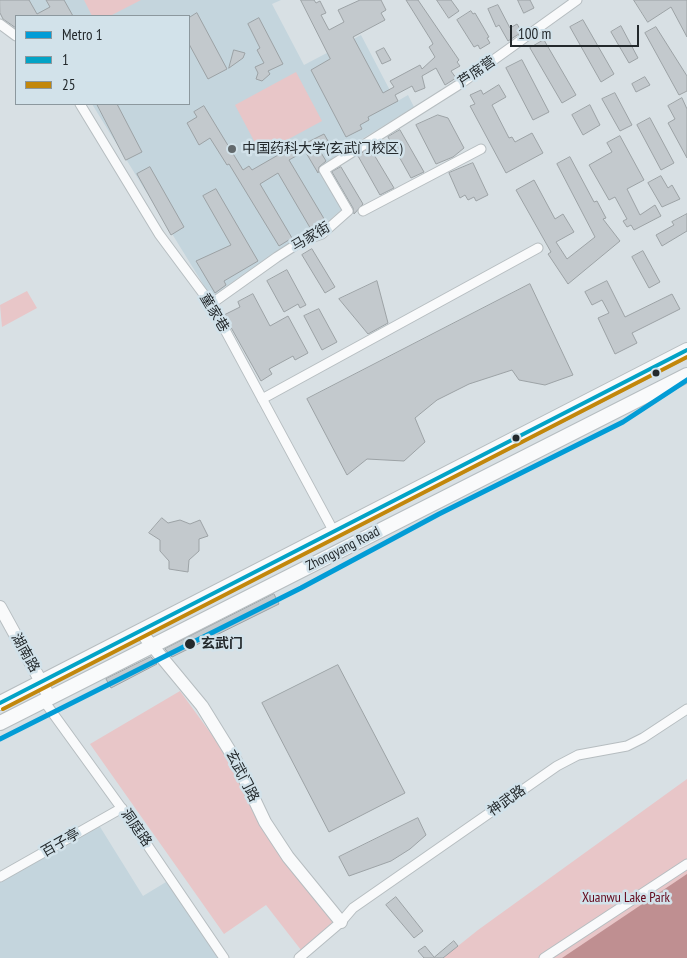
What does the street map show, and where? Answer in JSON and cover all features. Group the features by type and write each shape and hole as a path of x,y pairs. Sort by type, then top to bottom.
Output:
{"main road":[{"name":"Zhongyang Road","path":"0,703 687,350"},
{"name":"Zhongyang Road","path":"0,723 687,375"}],"street":[{"name":"芦席营","path":"449,91 578,0"},
{"path":"0,24 15,35"},
{"name":"马家街","path":"211,304 276,257 302,241 322,234 348,211 324,170 449,91"},
{"name":"童家巷","path":"81,105 158,234 211,304 334,532"},
{"path":"363,212 481,149"},
{"path":"262,399 538,248"},
{"name":"湖南路","path":"0,607 38,684"},
{"name":"湖南路","path":"0,623 47,699"},
{"name":"玄武门路","path":"140,631 202,706 236,761 265,822 288,857 341,922"},
{"name":"洞庭路","path":"47,699 224,958"},
{"name":"神武路","path":"299,958 341,922 353,908 557,766 578,755 620,748 636,742 687,709"},
{"name":"百子亭","path":"0,877 122,808"},
{"path":"544,958 687,864"}],"shaded area":[{"name":"中国药科大学(玄武门校区)","path":"0,0 281,0 272,4 304,65 361,35 396,102 408,95 414,107 344,150 319,168 342,209 316,232 303,236 275,252 211,297 93,105 190,105 190,15 15,15 15,25 0,11"},
{"path":"97,822 143,896 171,879 224,958 0,958 0,877"},
{"path":"687,874 687,958 562,958"}],"green space":[{"path":"84,0 141,0 112,15 92,15"},
{"path":"296,72 322,121 261,154 235,105"},
{"path":"27,291 37,308 2,327 0,305"},
{"path":"180,691 228,757 263,826 333,922 301,950 266,905 224,934 90,744"},
{"name":"Xuanwu Lake Park","path":"687,779 687,958 443,958 478,930"}],"building":[{"path":"0,0 29,0 37,14 50,7 46,0 64,0 72,15 15,15 15,27 3,19 0,13"},
{"path":"301,0 314,0 316,3 320,1 326,13 321,15 329,30 344,22 338,10 360,0 381,0 386,10 381,13 385,20 353,37 383,93 394,87 390,81 420,65 422,69 435,57 429,47 433,44 431,40 406,0 418,0 459,60 457,62 460,66 451,71 456,78 445,85 436,68 422,76 425,88 415,92 412,86 395,95 398,101 368,117 369,120 360,125 362,129 346,137 311,70 330,59"},
{"path":"437,0 451,0 459,11 449,18"},
{"path":"518,0 530,0 534,8 524,13"},
{"path":"634,0 687,0 687,37 671,7 648,22"},
{"path":"498,5 510,28 517,24 522,32 508,41 499,25 496,27 488,9"},
{"path":"471,11 473,14 475,13 489,37 487,38 490,43 480,49 478,45 474,47 457,20"},
{"path":"197,13 227,69 208,79 190,46 190,17"},
{"path":"259,18 283,64 268,71 270,74 262,81 256,79 258,73 255,67 264,63 257,50 260,48 248,24"},
{"path":"583,20 614,74 601,82 570,27"},
{"path":"621,26 638,58 629,63 611,32"},
{"path":"656,27 687,76 687,91 679,95 645,33"},
{"path":"544,40 576,95 562,103 530,48"},
{"path":"384,48 391,60 382,64 376,52"},
{"path":"234,50 245,53 243,58 229,68"},
{"path":"522,60 549,112 533,120 506,68"},
{"path":"645,77 650,85 636,92 632,84"},
{"path":"499,85 506,97 492,105 509,138 512,137 515,142 532,133 543,153 506,173 470,106 475,104 470,95 481,90 483,94"},
{"path":"615,93 632,125 620,131 602,99"},
{"path":"682,98 687,109 687,158 668,123 675,119 668,106"},
{"path":"98,105 118,105 142,152 126,160"},
{"path":"590,105 600,125 583,135 572,115"},
{"path":"204,106 243,170 249,166 252,170 299,143 300,146 324,134 328,141 317,146 326,161 319,167 318,173 305,151 289,160 326,222 312,231 278,173 260,184 292,238 279,246 229,164 227,165 210,138 199,145 187,123 197,117 194,112"},
{"path":"438,115 448,118 464,148 453,157 436,164 416,125"},
{"path":"650,118 674,163 661,170 637,125"},
{"path":"400,130 424,172 411,178 388,137"},
{"path":"620,136 644,180 627,189 640,215 655,205 661,216 634,230 631,225 627,227 623,221 627,219 615,197 609,200 589,165 612,152 607,143"},
{"path":"370,148 394,188 380,195 358,156"},
{"path":"570,157 594,202 597,201 606,218 603,219 620,241 568,284 548,254 551,252 516,190 534,180 555,219 563,214 574,232 556,242 567,259 595,237 557,164"},
{"path":"473,163 488,195 476,201 474,197 468,200 465,195 460,198 449,173"},
{"path":"150,167 184,227 171,235 137,174"},
{"path":"341,167 363,204 354,214 353,208 332,172"},
{"path":"661,176 668,188 672,185 680,199 662,207 648,183"},
{"path":"216,189 258,261 224,281 226,285 215,293 196,261 231,245 203,196"},
{"path":"687,214 687,231 662,246 656,235 674,225 672,222"},
{"path":"312,249 335,287 325,293 302,255"},
{"path":"643,251 660,282 649,288 632,257"},
{"path":"287,270 306,305 300,308 298,304 284,312 267,281"},
{"path":"377,281 388,323 368,334 339,299"},
{"path":"607,281 625,317 672,294 680,309 632,333 637,343 615,354 598,318 609,313 602,300 592,305 585,292"},
{"path":"530,284 573,375 545,385 519,380 512,370 469,384 437,400 415,418 425,442 404,461 367,459 347,475 307,399"},
{"path":"253,294 270,326 288,316 308,353 295,360 293,356 269,369 272,374 261,381 224,315 240,307 238,302"},
{"path":"319,309 337,342 322,350 304,316"},
{"path":"162,518 168,523 180,520 190,524 200,520 208,536 199,539 199,551 189,560 188,572 169,569 169,561 160,551 160,540 149,533"},
{"path":"274,594 279,604 172,657 165,649"},
{"path":"151,657 157,664 111,688 106,679"},
{"path":"338,665 405,793 329,832 262,703"},
{"path":"418,818 426,835 410,849 391,861 349,876 339,857"},
{"path":"396,897 423,931 414,938 386,905"},
{"path":"454,941 458,946 443,958 424,958 418,951 425,946 434,957"}],"metro line":[{"name":"1","path":"0,739 301,588 439,514 623,422 687,380"}],"transit line":[{"name":"1","path":"0,703 687,350"},
{"name":"25","path":"3,709 687,357"}],"place":[{"name":"中国药科大学(玄武门校区)","path":"232,149"},
{"name":"玄武门","path":"190,644"}]}
